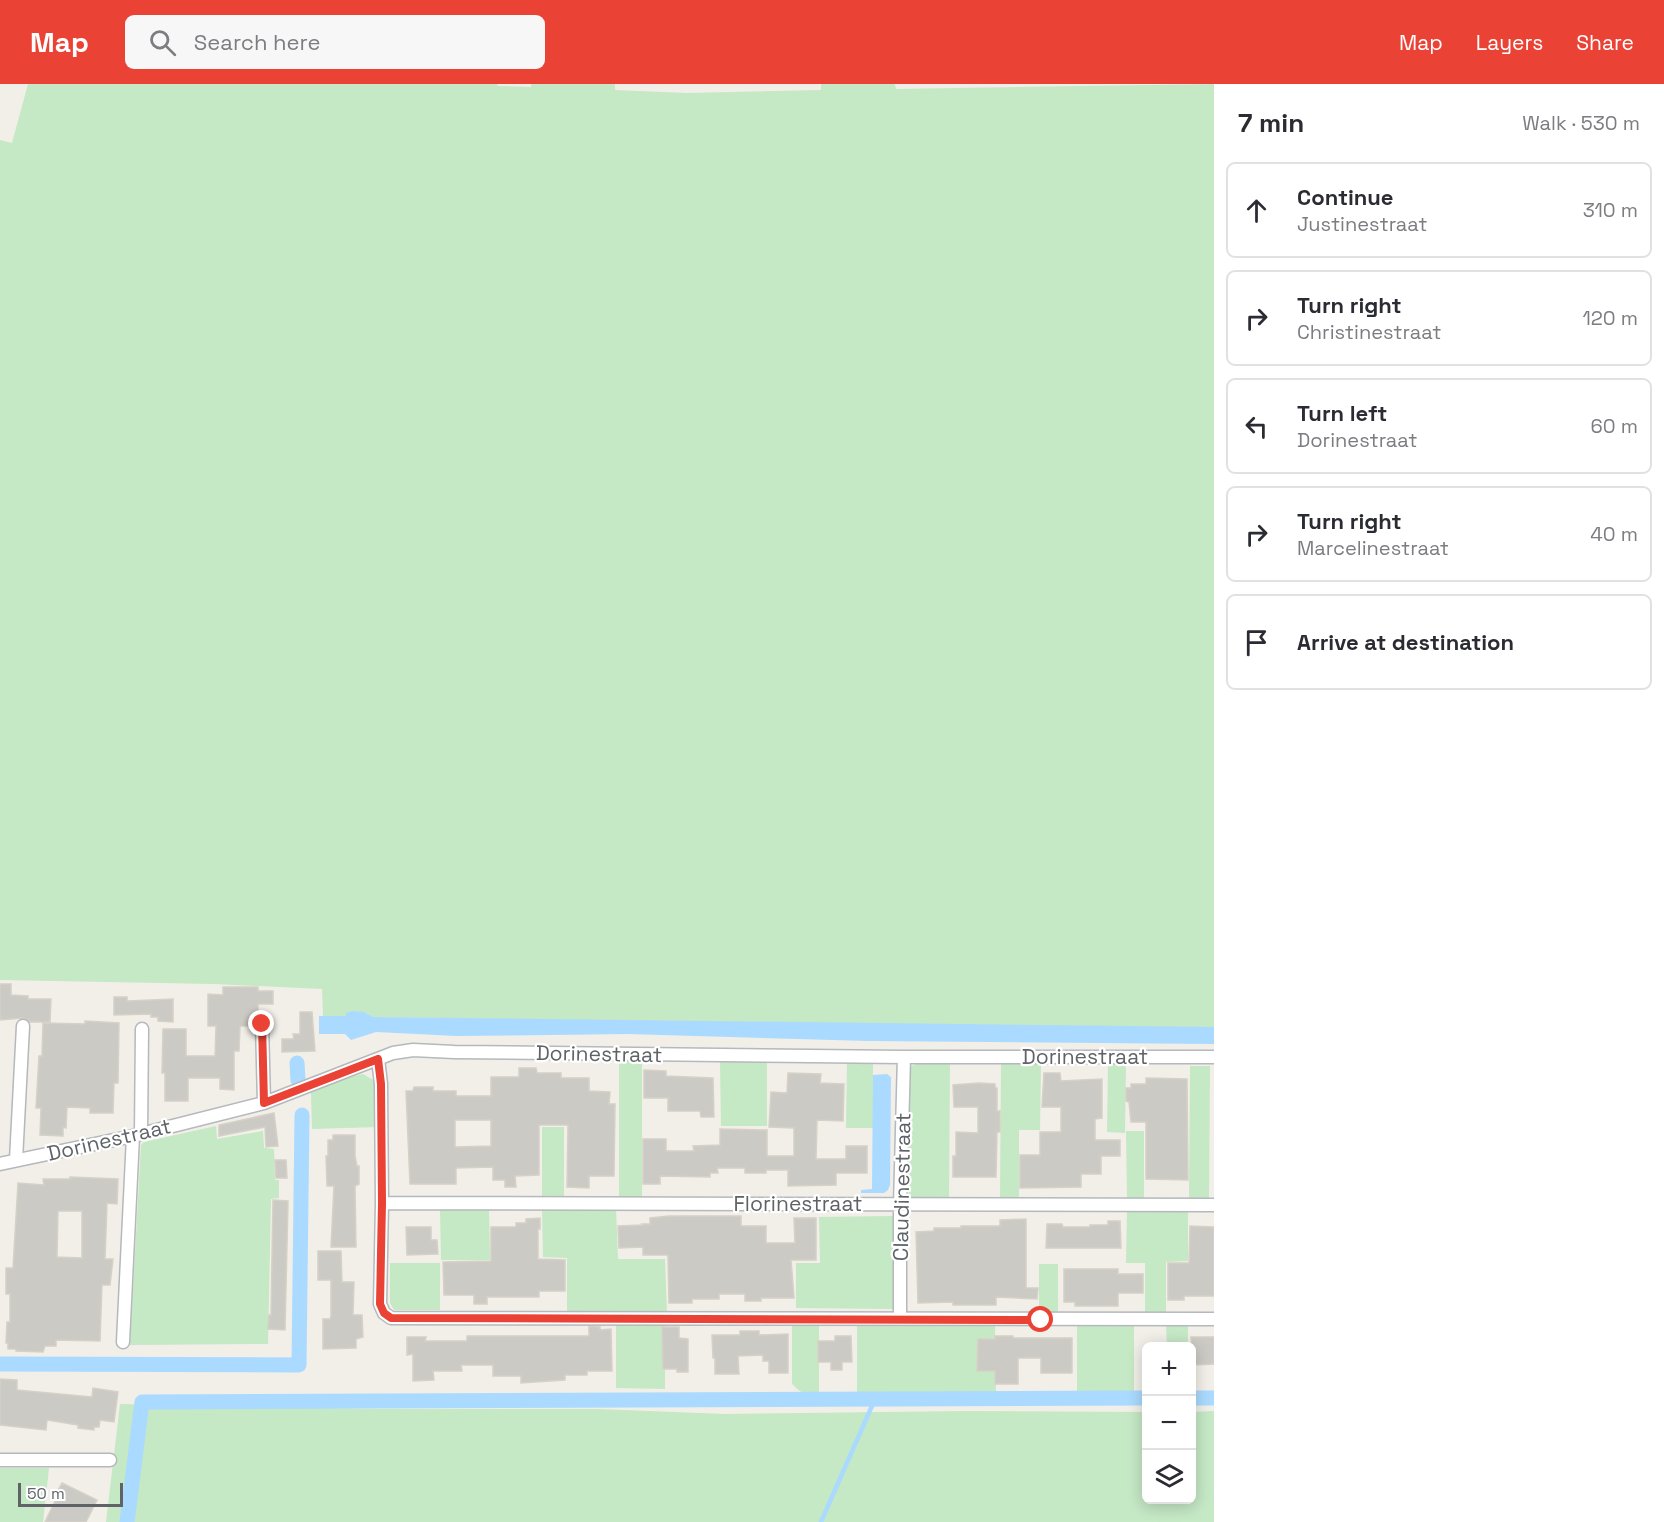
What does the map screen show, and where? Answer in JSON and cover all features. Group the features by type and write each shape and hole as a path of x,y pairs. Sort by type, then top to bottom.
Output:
{"street":[{"path":"262,1024 264,1103"},
{"path":"16,1160 23,1026"},
{"path":"123,1342 142,1029"},
{"name":"Dorinestraat","path":"0,1164 264,1103 378,1059 413,1050 904,1057 1214,1058"},
{"name":"Claudinestraat","path":"900,1318 904,1057"},
{"path":"378,1059 381,1084 382,1203 380,1304 384,1313 391,1318 1214,1319"},
{"name":"Florinestraat","path":"382,1203 1214,1205"},
{"path":"0,1460 110,1460"}],"green space":[{"path":"28,84 497,84 498,86 531,87 531,84 615,84 615,90 687,93 821,90 821,84 895,84 896,89 1214,84 1214,1029 374,1017 364,1012 346,1016 323,1016 322,989 214,984 0,980 0,140 12,143"},
{"path":"642,1059 642,1198 619,1198 619,1060"},
{"path":"720,1060 767,1060 767,1126 721,1126"},
{"path":"847,1061 873,1062 873,1128 846,1128"},
{"path":"918,1063 950,1063 949,1199 913,1198 906,1188 910,1067"},
{"path":"1001,1063 1041,1063 1040,1130 1019,1130 1019,1199 1000,1199"},
{"path":"1108,1064 1126,1064 1125,1133 1107,1132"},
{"path":"1190,1066 1210,1066 1209,1201 1189,1201"},
{"path":"363,1074 375,1081 377,1127 312,1129 311,1093 346,1078"},
{"path":"216,1126 217,1139 263,1131 264,1148 274,1149 275,1180 279,1180 279,1198 271,1199 268,1344 130,1345 141,1145 144,1142"},
{"path":"542,1127 564,1127 564,1197 542,1197"},
{"path":"1126,1131 1144,1131 1144,1200 1127,1200"},
{"path":"440,1208 489,1208 490,1260 441,1260"},
{"path":"542,1208 616,1208 618,1259 665,1259 667,1312 567,1311 567,1258 543,1257"},
{"path":"1127,1211 1188,1211 1188,1261 1166,1262 1166,1315 1145,1316 1145,1263 1126,1263"},
{"path":"893,1216 894,1309 796,1308 796,1263 820,1263 819,1217"},
{"path":"390,1263 440,1263 440,1310 394,1310 390,1303"},
{"path":"1039,1264 1058,1264 1058,1316 1039,1315"},
{"path":"616,1322 665,1322 665,1389 616,1388"},
{"path":"819,1322 819,1396 804,1393 792,1384 792,1323"},
{"path":"857,1323 995,1324 996,1396 857,1394"},
{"path":"1188,1325 1188,1342 1167,1342 1166,1326"},
{"path":"1077,1326 1134,1326 1134,1395 1077,1395"},
{"path":"120,1404 370,1409 598,1409 725,1414 966,1411 1142,1412 1142,1504 1196,1504 1196,1412 1214,1411 1214,1522 106,1522"},
{"path":"0,1468 49,1468 43,1522 0,1522"}],"water":[{"path":"364,1012 374,1017 1214,1027 1214,1044 868,1041 628,1034 457,1036 376,1032 351,1040 345,1034 319,1034 319,1016 346,1016 346,1013"},
{"path":"887,1074 891,1077 890,1185 884,1193 861,1193 861,1190 872,1189 873,1075"}],"building":[{"path":"0,984 11,984 11,995 28,996 28,999 51,999 50,1022 30,1022 23,1018 0,1020"},
{"path":"223,987 258,987 258,991 273,991 273,1004 258,1004 258,1017 254,1026 240,1026 239,1051 234,1051 234,1090 220,1089 220,1078 188,1078 188,1101 165,1101 165,1073 162,1073 163,1029 186,1029 186,1056 215,1056 216,1026 208,1026 208,994 223,995"},
{"path":"114,997 127,997 127,1001 173,999 173,1022 158,1021 158,1017 151,1017 151,1014 114,1015"},
{"path":"300,1012 312,1012 315,1051 282,1052 282,1039 294,1039 293,1034 300,1034"},
{"path":"85,1021 119,1023 118,1083 114,1083 113,1113 90,1113 90,1108 67,1107 66,1128 63,1127 63,1136 40,1135 41,1108 36,1108 43,1023 85,1024"},
{"path":"519,1068 536,1068 537,1073 561,1073 561,1078 589,1078 589,1091 610,1092 609,1104 615,1104 614,1176 589,1176 589,1188 567,1187 568,1125 539,1125 539,1175 515,1176 516,1187 505,1187 505,1180 493,1180 493,1167 456,1168 456,1184 410,1184 406,1091 413,1091 414,1087 433,1087 433,1091 456,1091 456,1096 491,1096 491,1077 519,1077","holes":["455,1120 491,1120 491,1146 455,1147"]},
{"path":"644,1070 666,1071 666,1076 713,1078 714,1117 701,1117 700,1111 668,1111 668,1098 644,1098"},
{"path":"788,1073 821,1074 820,1083 844,1084 843,1121 817,1120 816,1159 846,1159 846,1146 867,1146 867,1173 836,1173 836,1185 788,1186 788,1170 745,1173 745,1168 717,1168 718,1173 710,1173 710,1177 660,1176 660,1184 643,1184 643,1139 666,1139 666,1151 694,1151 693,1146 720,1145 720,1129 767,1130 767,1156 794,1156 794,1128 769,1127 771,1092 787,1093"},
{"path":"1044,1073 1060,1073 1061,1081 1102,1079 1102,1118 1095,1119 1095,1140 1120,1140 1120,1156 1101,1156 1101,1174 1081,1174 1081,1187 1020,1188 1020,1155 1040,1155 1040,1132 1061,1132 1061,1107 1042,1107"},
{"path":"1146,1078 1187,1079 1188,1180 1146,1179 1146,1122 1131,1122 1129,1102 1126,1101 1126,1088 1131,1088 1131,1084 1146,1084"},
{"path":"995,1084 997,1088 1000,1132 997,1132 996,1177 953,1177 956,1132 978,1133 978,1107 954,1107 953,1085"},
{"path":"274,1113 278,1146 266,1147 265,1127 219,1136 219,1125"},
{"path":"333,1135 355,1135 355,1156 357,1166 359,1166 359,1184 355,1186 356,1247 331,1247 334,1186 327,1186 326,1156 328,1156 328,1140 333,1140"},
{"path":"275,1160 286,1160 287,1178 276,1178"},
{"path":"70,1177 118,1179 117,1204 107,1203 105,1259 113,1259 110,1285 102,1285 100,1341 56,1340 56,1346 45,1346 43,1352 8,1349 8,1343 6,1343 7,1322 10,1322 10,1294 6,1294 6,1268 13,1268 18,1183 44,1185 43,1179 70,1179","holes":["58,1211 82,1211 82,1258 57,1257"]},
{"path":"273,1200 288,1201 285,1330 268,1329 269,1315 271,1315"},
{"path":"741,1216 741,1226 766,1226 766,1243 795,1243 794,1218 816,1218 816,1260 791,1260 794,1298 761,1298 761,1301 745,1301 745,1294 719,1294 719,1299 692,1299 692,1303 669,1303 668,1255 643,1255 643,1247 619,1248 618,1226 650,1224 650,1218"},
{"path":"540,1218 538,1259 565,1260 565,1291 539,1291 539,1297 487,1297 487,1304 474,1304 474,1295 444,1295 443,1262 491,1261 491,1227 516,1227 516,1223 526,1223 526,1219"},
{"path":"1026,1219 1026,1288 1038,1288 1037,1299 996,1297 996,1305 953,1305 953,1302 918,1303 916,1232 934,1231 934,1228 961,1228 961,1226 1000,1226 1000,1220"},
{"path":"1108,1221 1120,1221 1121,1248 1046,1248 1047,1224 1062,1224 1063,1227 1090,1227 1090,1225 1108,1225"},
{"path":"1190,1226 1214,1227 1214,1296 1184,1296 1184,1300 1168,1300 1168,1263 1189,1263"},
{"path":"406,1227 431,1227 431,1240 437,1240 438,1254 407,1255"},
{"path":"318,1251 341,1251 342,1282 354,1282 353,1315 362,1315 363,1337 356,1339 356,1348 323,1349 323,1319 330,1319 331,1316 331,1280 318,1280"},
{"path":"1064,1269 1118,1269 1118,1274 1143,1274 1143,1293 1118,1293 1118,1306 1075,1306 1075,1302 1064,1302"},
{"path":"589,1326 600,1327 600,1330 611,1329 612,1371 587,1371 587,1375 565,1375 565,1380 521,1383 521,1376 493,1376 493,1365 461,1365 462,1371 433,1371 434,1380 413,1381 413,1354 407,1355 407,1337 426,1337 425,1341 467,1341 467,1336 589,1336"},
{"path":"662,1327 679,1327 679,1338 688,1339 688,1372 663,1369"},
{"path":"740,1331 759,1331 759,1335 788,1334 788,1373 769,1373 769,1361 763,1361 763,1355 738,1356 739,1374 715,1374 712,1335 740,1335"},
{"path":"835,1336 851,1336 852,1362 842,1362 842,1370 831,1370 831,1362 818,1362 818,1341 835,1341"},
{"path":"995,1336 1072,1338 1072,1373 1041,1373 1041,1358 1018,1358 1018,1384 995,1384 995,1371 977,1371 978,1339 995,1339"},
{"path":"1191,1337 1214,1337 1214,1364 1196,1365 1196,1342 1191,1342"},
{"path":"0,1379 17,1380 17,1390 92,1397 93,1388 118,1392 114,1422 100,1420 99,1427 94,1427 94,1430 47,1420 46,1430 0,1425"},
{"path":"62,1483 97,1500 86,1522 45,1522"}],"waterway":[{"path":"297,1063 298,1080"},
{"path":"0,1364 299,1365 302,1115"},
{"path":"127,1522 142,1402 1142,1398"},
{"path":"1196,1398 1214,1398"},
{"path":"821,1522 875,1399"}],"route":[{"path":"262,1024 264,1103 378,1059 381,1084 382,1203 380,1304 384,1313 391,1318 1041,1320"}]}
